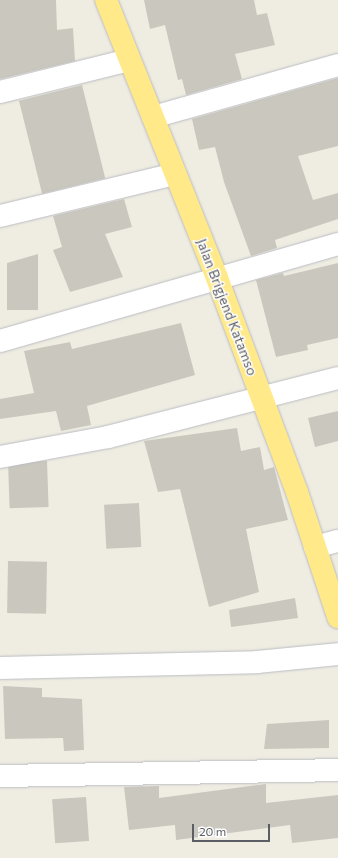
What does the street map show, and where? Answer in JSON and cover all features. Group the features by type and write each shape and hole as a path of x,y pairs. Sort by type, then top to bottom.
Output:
{"highway":[{"name":"Jalan Brigjend Katamso","path":"106,0 174,174 217,278 315,547 338,617"}],"street":[{"path":"0,92 129,60"},
{"path":"152,117 338,65"},
{"path":"0,216 174,174"},
{"path":"0,341 338,244"},
{"path":"0,457 108,437 338,378"},
{"path":"315,547 338,541"},
{"path":"0,668 257,662 338,654"},
{"path":"0,776 338,770"}],"building":[{"path":"0,0 56,0 57,30 73,28 75,61 0,79"},
{"path":"144,0 254,0 257,15 267,13 275,45 235,54 242,79 186,95 182,79 178,80 165,25 150,29"},
{"path":"338,78 338,146 298,156 313,200 338,193 338,219 275,240 277,248 251,256 224,182 215,147 199,150 192,119"},
{"path":"82,85 105,178 42,194 19,101"},
{"path":"124,199 132,227 105,234 123,277 70,292 53,250 62,247 53,216"},
{"path":"38,254 38,310 7,310 7,263"},
{"path":"338,263 338,338 307,345 308,350 276,357 256,280 283,273 284,276"},
{"path":"181,323 195,375 87,406 91,425 61,431 56,411 0,419 0,399 34,393 24,351 70,342 72,349"},
{"path":"338,411 338,441 315,447 308,418"},
{"path":"237,428 241,451 260,447 264,470 274,467 288,520 246,529 259,592 209,607 180,489 158,492 144,441"},
{"path":"47,461 49,507 10,508 8,462"},
{"path":"139,503 141,547 106,549 104,505"},
{"path":"8,561 47,562 46,614 7,613"},
{"path":"295,598 298,618 231,627 229,610"},
{"path":"3,686 42,688 42,697 82,699 84,750 64,751 63,738 5,739"},
{"path":"329,720 329,748 264,749 267,724"},
{"path":"266,784 266,803 338,795 338,838 292,843 290,825 176,840 175,825 129,830 124,787 159,786 159,798"},
{"path":"86,797 89,841 55,843 52,799"}]}
